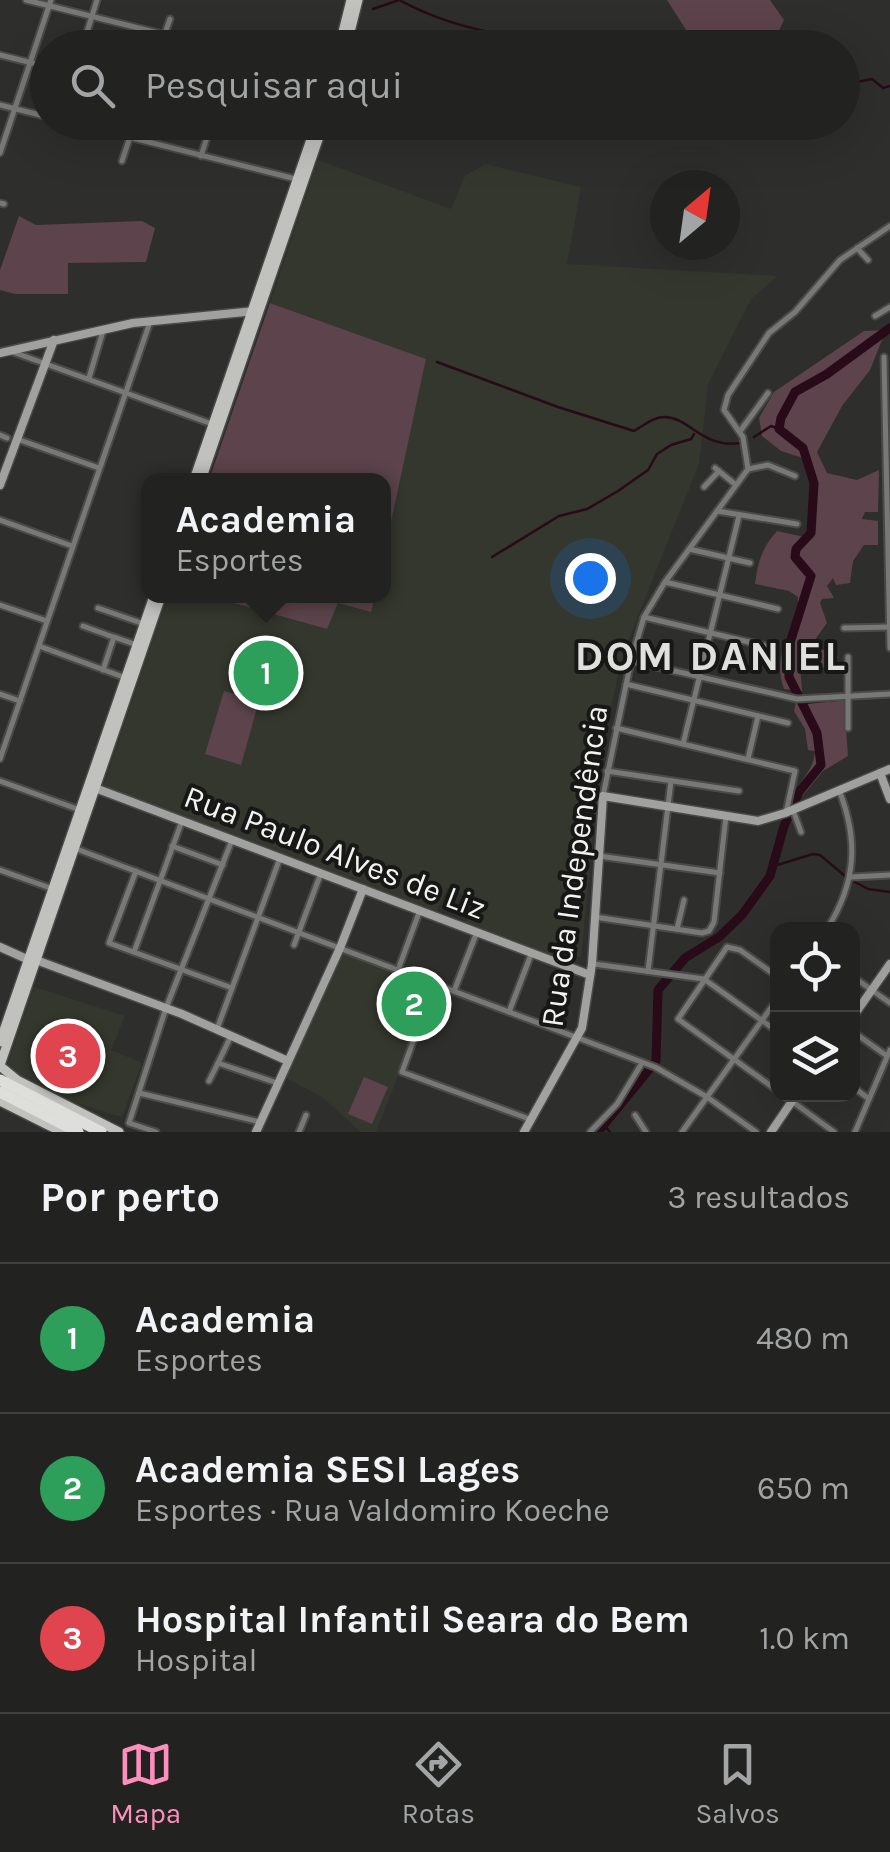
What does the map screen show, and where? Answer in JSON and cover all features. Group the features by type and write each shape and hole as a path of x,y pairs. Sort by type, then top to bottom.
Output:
{"highway":[{"path":"0,1080 101,1132"},
{"path":"0,1092 78,1132"}],"main road":[{"path":"346,30 354,0"},
{"path":"199,473 314,140"},
{"path":"0,1042 154,603"},
{"path":"119,1132 17,1080 0,1065 30,963 48,924 155,603"},
{"path":"79,813 84,812 95,788"},
{"path":"0,1101 62,1132"}],"street":[{"path":"26,0 148,30"},
{"path":"88,30 97,0"},
{"path":"41,30 50,3"},
{"path":"166,30 170,18"},
{"path":"0,55 30,62 0,153"},
{"path":"0,105 30,113"},
{"path":"122,161 129,140"},
{"path":"138,140 300,181"},
{"path":"201,156 206,140"},
{"path":"795,476 768,465 748,470 746,444 724,410 730,391 765,338 795,312 824,276 890,226"},
{"path":"857,248 868,260"},
{"path":"874,316 890,307"},
{"path":"4,351 104,328 256,311"},
{"path":"0,759 150,321"},
{"path":"88,379 104,328"},
{"path":"0,485 8,437 54,340"},
{"path":"4,351 216,425"},
{"path":"884,358 888,390 890,648"},
{"path":"740,432 768,392"},
{"path":"8,437 100,468"},
{"path":"704,487 717,469 736,485"},
{"name":"Rua da Independência","path":"524,1132 578,1038 592,964 607,771 644,617 689,548 748,470"},
{"path":"717,511 798,524"},
{"path":"684,744 739,516"},
{"path":"0,520 73,546"},
{"path":"689,548 750,564"},
{"path":"666,582 778,610"},
{"path":"0,604 47,622"},
{"path":"98,608 144,624"},
{"path":"644,617 774,648"},
{"path":"83,626 137,645"},
{"path":"844,628 890,626"},
{"path":"103,670 114,637"},
{"path":"39,646 126,678"},
{"path":"848,657 848,728"},
{"path":"631,660 796,698 890,694"},
{"path":"626,684 788,723"},
{"path":"0,694 20,701"},
{"path":"748,760 758,716"},
{"path":"616,728 795,770 789,812 802,832"},
{"path":"604,796 758,821 890,769"},
{"path":"607,771 739,792"},
{"path":"880,773 890,799"},
{"path":"0,780 79,813"},
{"path":"648,972 671,781"},
{"name":"Rua Paulo Alves de Liz","path":"95,788 590,976"},
{"path":"831,922 851,878 854,844 839,790"},
{"path":"595,917 709,931 714,922 726,815"},
{"path":"134,952 182,821"},
{"path":"156,1132 129,1123 166,1008 232,840"},
{"path":"172,846 223,865"},
{"path":"74,848 649,1064 707,1097 756,1132"},
{"path":"600,856 720,873"},
{"path":"218,1029 280,858"},
{"path":"0,870 53,889"},
{"path":"136,871 109,944 232,988"},
{"path":"294,945 321,873"},
{"path":"851,878 890,875"},
{"path":"256,1132 363,889"},
{"path":"677,929 684,900"},
{"path":"398,970 420,910"},
{"path":"454,992 476,932"},
{"path":"0,947 30,963 166,1008 288,1061"},
{"path":"770,972 731,947 724,950 678,1019 770,1086"},
{"path":"509,1012 532,952"},
{"name":"Rua Paulo Alves de Liz","path":"558,962 592,964"},
{"path":"592,964 704,979 770,1026"},
{"path":"856,1012 890,964"},
{"path":"860,982 890,1003"},
{"path":"434,984 402,1072 532,1120"},
{"path":"682,1132 770,1010"},
{"path":"210,1081 231,1036"},
{"path":"855,1132 889,1053 860,1037"},
{"path":"218,1063 278,1083"},
{"path":"590,1132 649,1064"},
{"path":"860,1092 869,1098"},
{"path":"140,1093 260,1122"},
{"path":"770,1132 792,1102"},
{"path":"800,1102 834,1132"},
{"path":"299,1132 306,1115"},
{"path":"635,1116 646,1132"}],"shaded area":[{"path":"667,0 770,0 784,20 779,30 686,30"},
{"path":"318,160 451,209 465,176 485,164 581,187 567,264 778,276 751,299 708,384 699,464 620,667 602,748 581,957 557,957 465,923 473,899 447,888 436,913 103,787 166,603 233,603 326,629 338,603 370,612 373,603 391,603 391,522 426,359 270,303"},
{"path":"19,216 36,225 142,221 155,228 146,262 68,263 68,294 15,294 0,290 0,270"},
{"path":"270,303 426,359 391,522 391,473 211,473"},
{"path":"886,330 870,370 842,406 817,452 827,473 857,480 879,470 878,512 865,512 862,519 878,521 878,545 864,545 853,561 850,583 836,585 833,578 827,586 834,598 822,599 820,603 827,623 814,641 808,642 810,651 835,649 838,658 819,669 800,666 802,691 784,689 780,664 798,597 789,591 755,584 762,555 777,531 809,538 812,480 803,458 781,451 762,436 759,418 774,392 864,331"},
{"path":"233,603 338,603 327,629"},
{"path":"338,603 373,603 371,612"},
{"path":"224,691 259,701 241,765 205,754"},
{"path":"844,701 848,756 823,771 799,800 791,801 815,751 808,750 805,729 794,711 796,702"},
{"path":"340,948 434,984 376,1132 361,1132 322,1097 282,1076"},
{"path":"34,987 125,1016 111,1050 142,1063 122,1117 51,1096 13,1077 6,1068"},
{"path":"364,1077 388,1087 372,1124 348,1114"}],"waterway":[{"path":"373,9 399,0 478,30"},
{"path":"860,81 872,79 883,88 890,86"},
{"path":"598,1132 656,1061 658,990 685,958 719,937 742,915 770,876 784,826 799,792 821,765 817,733 789,677 789,646 811,576 795,557 796,549 811,533 814,483 803,448 779,429 795,392 890,328"},
{"path":"437,362 634,431 652,420 673,418 716,441 741,443"},
{"path":"754,437 771,426 779,429"},
{"path":"492,557 559,516 587,509 618,491 648,470 657,454 694,434"},
{"path":"803,703 845,699"},
{"path":"774,866 813,854 820,855 845,876"},
{"path":"853,881 868,889 890,892"},
{"path":"605,1126 610,1132"}],"place":[{"name":"Academia","path":"266,673"},
{"name":"Academia SESI Lages","path":"414,1004"},
{"name":"Hospital Infantil Seara do Bem","path":"68,1056"}],"district":[{"name":"DOM DANIEL","path":"711,655"}]}
